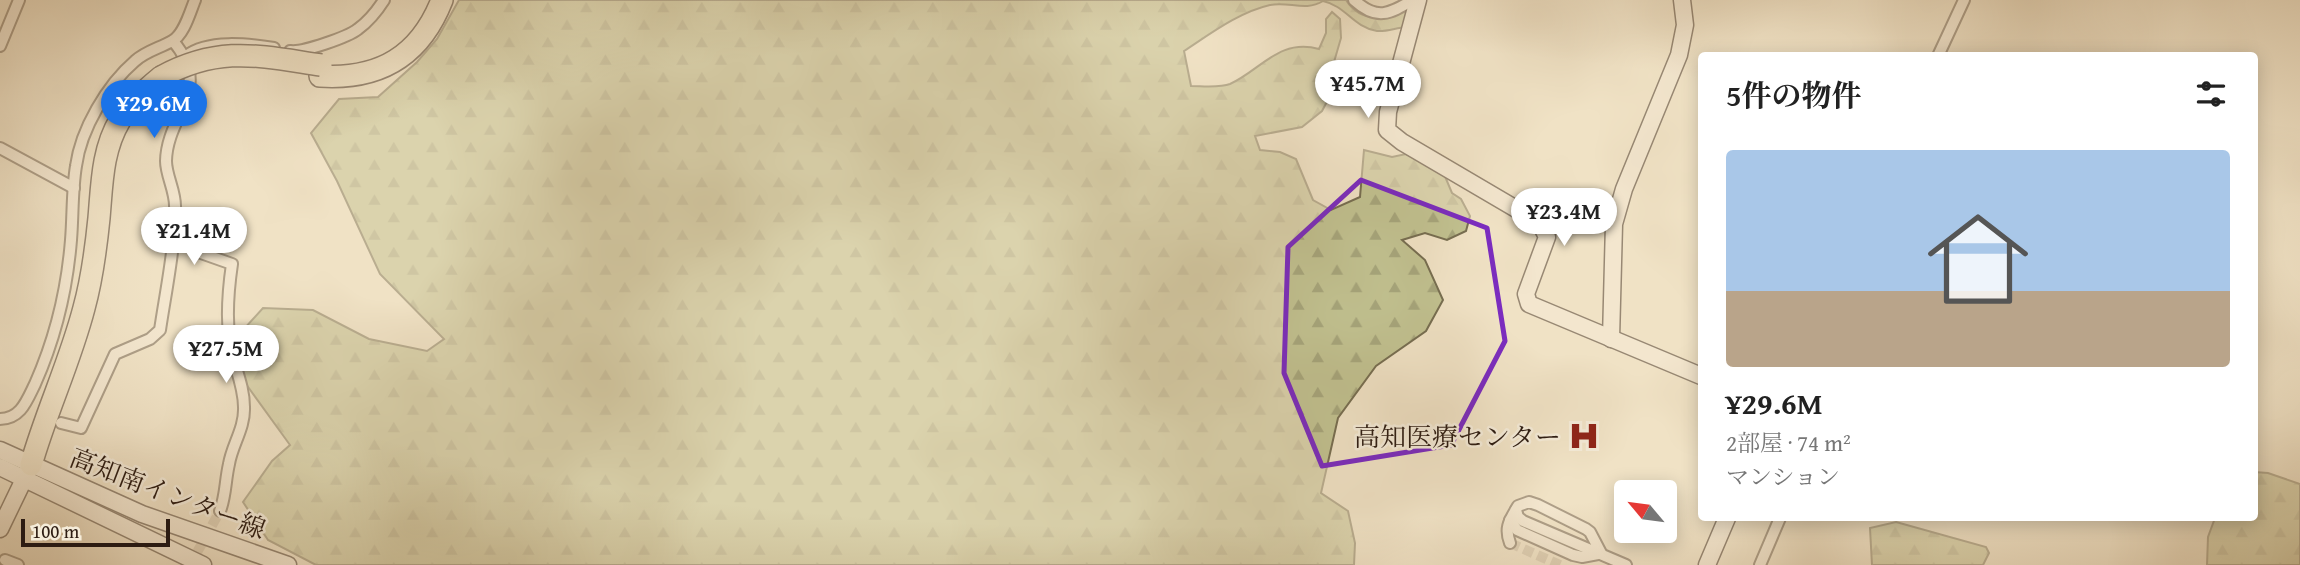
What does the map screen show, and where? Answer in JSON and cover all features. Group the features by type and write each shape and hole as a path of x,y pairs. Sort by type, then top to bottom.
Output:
{"highway":[{"path":"321,71 350,65 387,52 414,29 430,0"},
{"path":"28,472 57,415 95,306 106,254 119,148 138,114 164,82 230,67 321,71 349,77 364,74 402,56 422,37 442,0"}],"street":[{"path":"0,46 19,0"},
{"path":"0,419 21,411 25,406 44,363 60,312 71,244 79,153 105,95 115,80 136,59 173,41 186,23 195,0"},
{"path":"186,56 205,47 226,45 253,44 296,52 317,47 356,31 384,0"},
{"path":"1354,0 1370,12 1381,14 1392,12 1416,0"},
{"path":"1416,0 1388,112 1387,130 1392,136 1540,223 1545,229 1547,237 1528,287 1526,300 1533,307 1698,375"},
{"path":"1611,339 1615,225 1625,189 1679,55 1685,25 1682,0"},
{"path":"1940,52 1964,0"},
{"path":"61,423 81,428 115,354 150,339 160,330 176,204 166,162 171,135 190,78 186,56 173,41"},
{"path":"0,148 74,188"},
{"path":"173,236 198,252 232,264 228,305 230,346 242,384 244,409 242,428 229,463 226,498 220,511"},
{"path":"25,406 41,414"},
{"name":"高知南インター線","path":"0,450 28,472 203,565"},
{"name":"高知南インター線","path":"0,467 28,472 288,565"},
{"path":"0,529 28,472"},
{"path":"1510,543 1506,533 1513,515 1518,506 1528,502 1590,532 1601,553 1626,565"},
{"path":"1513,515 1517,530 1573,555 1581,557 1601,553"},
{"path":"1707,565 1726,521"},
{"path":"1760,565 1779,521"},
{"path":"1586,565 1601,553"},
{"path":"5,560 18,565"}],"highlighted area":[{"path":"1361,180 1487,228 1505,341 1451,445 1322,466 1284,373 1288,247"}],"green space":[{"path":"459,0 1346,0 1352,8 1367,16 1383,17 1409,9 1405,27 1380,31 1369,29 1338,7 1323,1 1310,6 1270,5 1236,18 1184,51 1191,86 1230,84 1281,52 1305,47 1319,49 1326,33 1326,19 1332,12 1340,19 1341,38 1334,62 1340,77 1322,111 1302,127 1255,136 1260,150 1280,152 1296,159 1313,200 1331,210 1360,197 1364,150 1392,157 1406,154 1444,174 1452,193 1461,199 1470,216 1466,231 1447,240 1425,233 1402,240 1425,260 1443,300 1426,331 1376,366 1338,418 1321,493 1348,511 1355,543 1354,565 316,565 268,540 243,502 272,461 290,445 243,380 227,369 243,330 263,308 313,310 369,339 427,351 444,339 380,274 337,181 311,133 339,99 378,97 417,62 437,39"},
{"path":"2258,472 2300,484 2300,565 2207,565 2208,537 2214,521 2258,521"},
{"path":"1896,522 1986,547 1989,553 1983,565 1872,565 1870,528"}],"tunnel":[{"path":"190,565 220,511"},
{"path":"1510,543 1560,565"}],"place":[{"name":"高知医療センター","path":"1584,436"}]}
